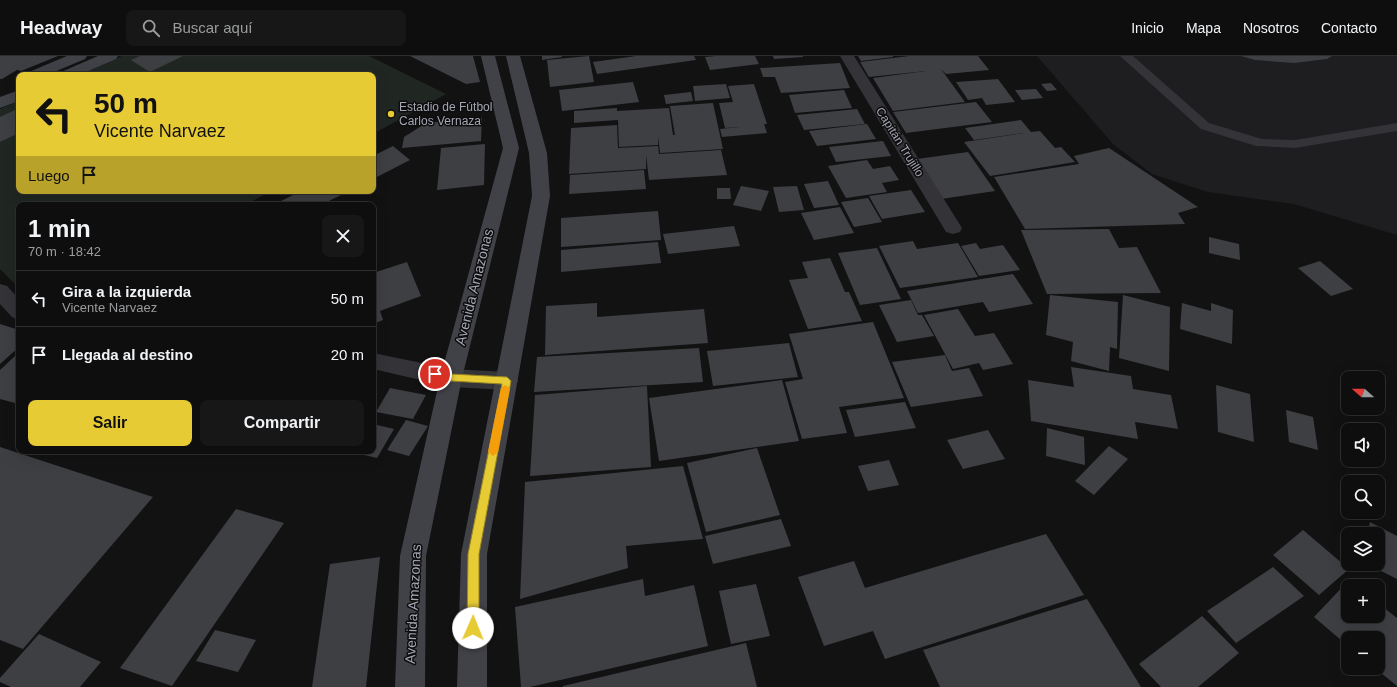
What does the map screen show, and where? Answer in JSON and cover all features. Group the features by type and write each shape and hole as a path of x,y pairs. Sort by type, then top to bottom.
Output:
{"main road":[{"path":"41,72 80,56"},
{"path":"73,72 111,56"},
{"name":"Avenida Amazonas","path":"410,687 413,556 451,378 511,148 488,56"},
{"path":"472,687 474,554 541,196 538,153 513,56"},
{"path":"0,89 16,82"},
{"path":"0,103 16,96"}],"street":[{"name":"Capitán Trujillo","path":"847,56 953,228"},
{"path":"0,291 16,309"},
{"path":"376,362 451,378 507,381"}],"lane":[{"path":"1126,56 1205,126 1261,143 1295,144 1397,127"}],"shaded area":[{"name":"Estadio de Fútbol Carlos Vernaza","path":"122,56 369,56 446,94 376,132 376,72 86,72"},
{"path":"1037,56 1397,56 1397,235 1294,204 1208,192 1152,174 1113,144"},
{"path":"16,102 16,194 265,194 251,202 16,202 16,285 0,269 0,109"}],"building":[{"path":"0,56 58,56 21,71 17,70 0,79"},
{"path":"140,56 183,56 150,72 131,60"},
{"path":"410,56 473,56 480,82 466,84"},
{"path":"542,56 562,56 562,57 542,60"},
{"path":"589,56 594,82 550,87 547,60"},
{"path":"636,56 694,56 696,60 597,74 593,62"},
{"path":"755,56 759,64 710,70 705,57"},
{"path":"773,56 803,56 803,57 774,59"},
{"path":"858,56 893,56 893,57 861,61"},
{"path":"909,56 978,56 989,70 946,74 941,69 965,102 893,111 873,78 926,71 869,77 860,62"},
{"path":"1241,56 1332,56 1327,59 1294,63 1255,60"},
{"path":"840,63 850,88 781,93 775,77 763,77 760,68"},
{"path":"998,79 1015,102 986,105 982,98 968,100 956,82"},
{"path":"633,82 639,102 562,111 559,90"},
{"path":"1051,83 1057,90 1047,91 1041,84"},
{"path":"726,84 730,98 695,101 693,86"},
{"path":"754,84 767,124 764,124 767,133 722,137 720,129 739,127 725,128 719,103 733,102 728,86"},
{"path":"1036,89 1043,98 1022,100 1015,90"},
{"path":"844,90 852,108 795,113 789,95"},
{"path":"691,92 693,101 666,104 664,95"},
{"path":"976,102 992,122 906,133 893,112"},
{"path":"713,103 723,149 660,153 658,136 658,145 619,147 618,120 574,123 574,111 617,108 617,111 669,108 673,135 675,135 670,106"},
{"path":"16,109 16,134 0,142 0,117"},
{"path":"857,109 865,124 804,130 797,115"},
{"path":"482,118 481,141 402,148 404,137 426,123"},
{"path":"1021,120 1031,132 1040,131 1055,148 1061,147 1075,162 990,176 964,142 1024,133 974,140 965,128"},
{"path":"867,124 876,139 817,146 809,131"},
{"path":"617,125 618,148 658,146 659,154 721,150 727,175 649,180 646,155 646,169 569,174 571,128"},
{"path":"883,141 891,156 836,162 829,147"},
{"path":"485,144 484,185 437,190 441,148"},
{"path":"393,146 410,160 376,177 376,154"},
{"path":"1109,148 1198,207 1178,213 1185,224 1025,229 994,177 1079,164 1074,156"},
{"path":"968,152 995,191 941,199 917,159"},
{"path":"867,160 873,169 890,166 899,180 882,183 887,192 846,198 828,166"},
{"path":"644,170 646,189 569,194 570,175"},
{"path":"828,181 839,205 814,208 804,184"},
{"path":"741,186 769,191 761,211 733,205"},
{"path":"797,186 804,210 779,212 773,187"},
{"path":"717,188 730,188 731,199 717,199"},
{"path":"911,190 925,212 882,219 869,196"},
{"path":"295,194 343,194 327,202 279,202"},
{"path":"868,198 882,222 854,227 841,202"},
{"path":"840,207 854,233 814,240 801,213"},
{"path":"658,211 661,240 561,247 561,218"},
{"path":"734,226 740,246 668,254 663,234"},
{"path":"1109,229 1119,248 1137,247 1161,293 1047,294 1021,230"},
{"path":"1209,237 1239,244 1240,260 1209,253"},
{"path":"913,241 917,249 958,243 978,277 900,288 879,246"},
{"path":"658,242 661,263 561,272 561,250"},
{"path":"976,243 980,249 1003,245 1020,270 979,276 961,246"},
{"path":"877,248 901,299 860,305 838,253"},
{"path":"830,258 845,292 849,292 862,321 808,329 789,280 808,278 802,262"},
{"path":"1320,261 1353,289 1331,296 1298,268"},
{"path":"407,262 421,296 380,311 383,320 376,323 376,272"},
{"path":"1013,274 1033,304 989,312 983,302 918,313 907,291"},
{"path":"1050,295 1118,302 1117,349 1110,347 1109,371 1071,361 1073,342 1046,335"},
{"path":"1123,295 1170,307 1169,371 1119,358"},
{"path":"911,300 918,315 922,315 934,336 897,342 879,305"},
{"path":"597,303 597,317 704,309 708,343 545,355 546,306"},
{"path":"1182,303 1211,311 1211,303 1233,310 1232,344 1180,329"},
{"path":"958,309 975,336 994,333 1013,364 983,370 979,363 953,369 924,315"},
{"path":"873,322 904,398 839,407 847,433 802,439 785,382 803,379 789,334"},
{"path":"0,324 16,329 16,350 0,364"},
{"path":"789,343 798,377 713,386 707,351"},
{"path":"699,348 703,382 534,392 537,357"},
{"path":"945,355 952,371 969,368 983,396 911,407 892,362"},
{"path":"16,356 16,403 0,399 0,370"},
{"path":"1071,367 1131,376 1133,389 1171,395 1178,429 1135,422 1138,439 1031,421 1028,380 1074,387"},
{"path":"782,380 799,441 659,461 649,398"},
{"path":"1216,385 1250,394 1254,442 1218,432"},
{"path":"647,386 651,467 530,476 535,395"},
{"path":"390,388 426,395 413,419 376,412"},
{"path":"905,402 916,428 855,437 846,410"},
{"path":"1286,410 1313,417 1318,450 1289,442"},
{"path":"406,420 428,426 409,456 387,450"},
{"path":"376,425 394,429 377,458 360,454 376,454"},
{"path":"1047,428 1084,437 1085,465 1046,456"},
{"path":"988,430 1005,459 963,469 947,440"},
{"path":"1109,446 1128,459 1094,495 1075,481"},
{"path":"0,447 16,452 16,454 21,454 153,497 23,649 0,640"},
{"path":"757,448 780,515 706,532 687,463"},
{"path":"889,460 899,485 868,491 858,466"},
{"path":"683,466 703,539 626,546 628,568 520,599 525,482"},
{"path":"236,509 284,523 172,686 120,668"},
{"path":"781,519 791,546 713,564 705,536"},
{"path":"1370,522 1380,527 1369,527"},
{"path":"1303,530 1341,562 1341,571 1347,571 1319,595 1273,555"},
{"path":"1385,530 1397,536 1397,579 1381,571 1385,571"},
{"path":"1046,534 1084,595 885,659 873,631 824,646 798,577 854,561 865,588"},
{"path":"380,557 366,687 312,687 330,564"},
{"path":"1273,567 1304,596 1236,643 1207,611"},
{"path":"643,579 645,596 694,585 708,646 530,687 521,687 515,607"},
{"path":"756,584 770,636 731,644 719,591"},
{"path":"1341,588 1341,623 1385,623 1385,609 1397,618 1397,686 1384,675 1385,675 1385,631 1341,631 1341,640 1314,617"},
{"path":"1087,599 1141,687 940,687 923,650"},
{"path":"1202,616 1239,653 1198,687 1161,687 1139,664"},
{"path":"215,630 256,640 238,672 196,661"},
{"path":"39,634 101,662 80,687 11,687 0,682 0,678"},
{"path":"746,643 757,687 563,687 563,686"}],"slow traffic":[{"path":"493,452 505,388"}],"place":[{"name":"Estadio de Fútbol Carlos Vernaza","path":"391,114"}],"route":[{"path":"435,374 451,378 507,381 474,554 473,628"}]}
